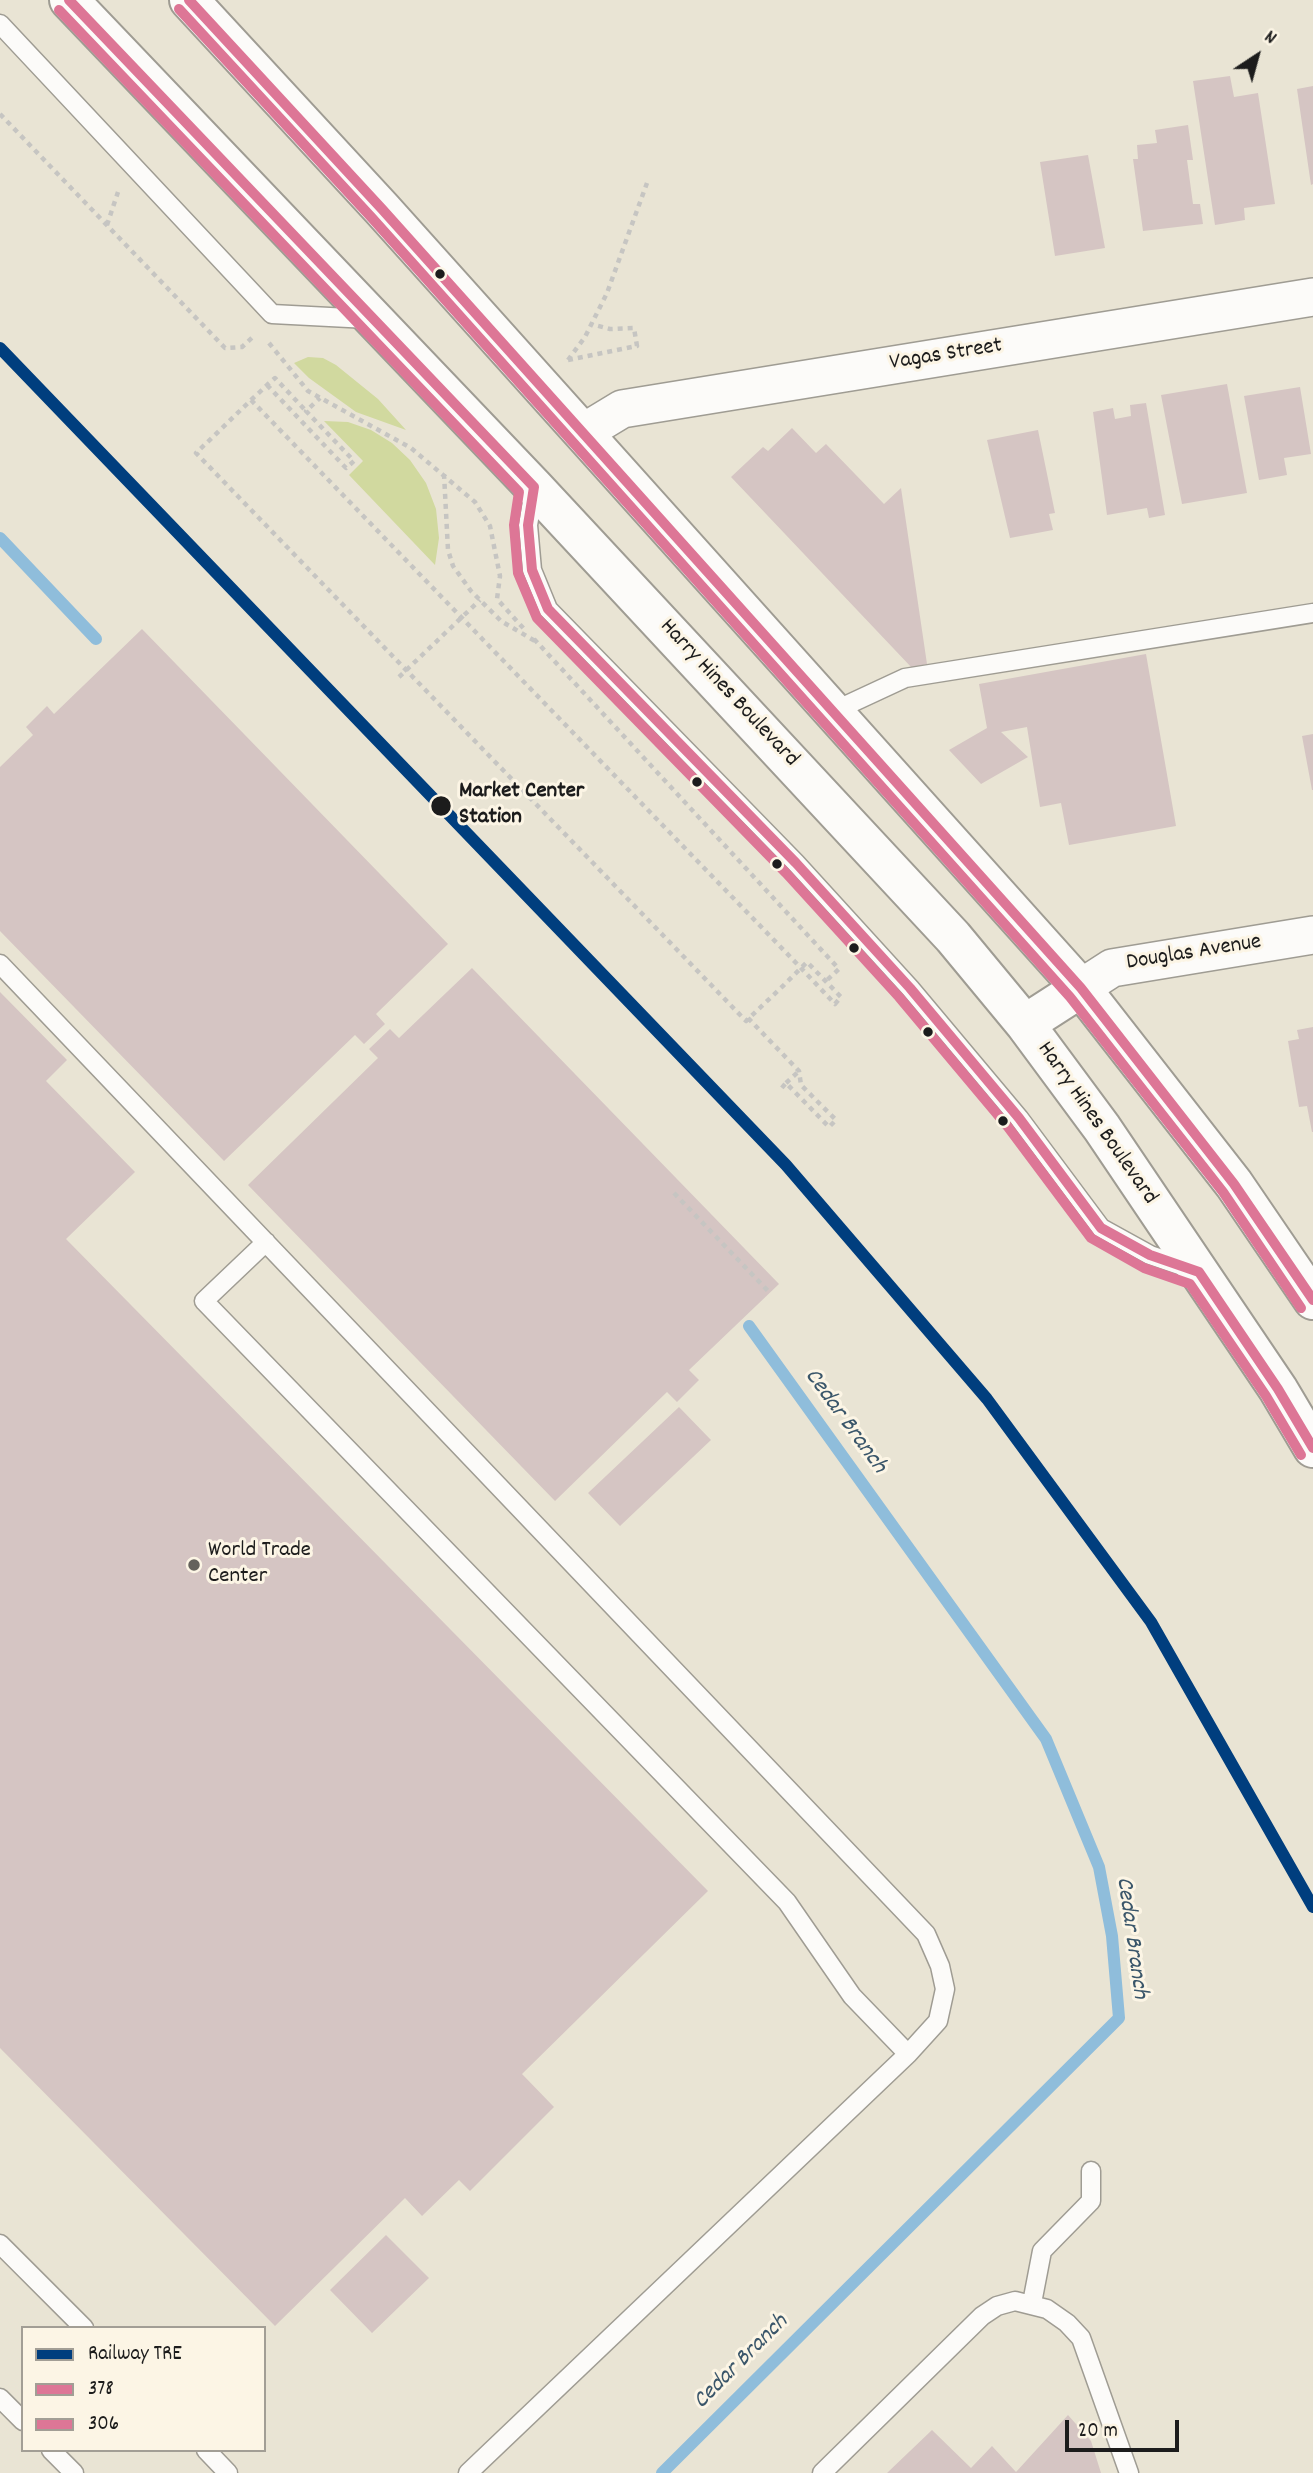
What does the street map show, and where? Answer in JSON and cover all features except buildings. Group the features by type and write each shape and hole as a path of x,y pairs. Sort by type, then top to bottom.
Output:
{"main road":[{"name":"Harry Hines Boulevard","path":"69,0 534,487 874,851 1024,1024 1102,1128 1278,1389 1313,1448"},
{"path":"189,0 584,432 1081,988 1234,1184 1313,1300"},
{"path":"1024,1024 1081,988"}],"street":[{"name":"Vagas Street","path":"584,432 622,409 1313,297"},
{"name":"Douglas Avenue","path":"1081,988 1112,968 1313,934"}],"lane":[{"path":"0,24 272,314 373,319"},
{"path":"534,487 528,525 532,570 548,609 796,863 910,988 1019,1118 1101,1228 1150,1255 1199,1272"},
{"path":"834,710 905,678 1313,613"},
{"path":"0,964 926,1934 945,1989 938,2021 908,2054 468,2473"},
{"path":"266,1242 204,1301 787,1902 852,1996 908,2054"},
{"path":"1032,2303 1042,2251 1091,2201 1091,2171"},
{"path":"0,2244 82,2326"},
{"path":"822,2473 982,2316 1015,2301 1032,2303 1067,2323 1081,2338 1129,2473"},
{"path":"0,2398 21,2419"},
{"path":"53,2452 74,2473"},
{"path":"207,2452 228,2473"}],"path":[{"path":"0,114 225,348 242,346 257,333"},
{"path":"591,324 610,328 634,328 637,346 568,360 607,293 646,183"},
{"path":"251,400 801,968 835,1004 841,998 807,962 801,968 748,1018 746,1021 196,453 251,400 267,385 275,378 354,461 346,468 267,385"},
{"path":"306,411 320,398"},
{"path":"444,473 448,550 456,571 501,621 535,641"},
{"path":"399,677 480,600"},
{"path":"748,1018 799,1072 801,1084 836,1120 829,1127 786,1083"},
{"path":"780,1090 799,1072"},
{"path":"674,1193 770,1293"}],"green space":[{"path":"308,357 323,358 336,365 378,399 406,430 356,412 309,378 294,363"},
{"path":"324,421 348,422 371,430 392,443 410,460 426,483 436,509 439,538 435,565 349,475 363,461"}],"waterway":[{"name":"Cedar Branch","path":"0,538 96,639"},
{"name":"Cedar Branch","path":"662,2473 1119,2018 1112,1936 1099,1867 1046,1739 749,1326"}],"rail line":[{"name":"TRE","path":"0,348 786,1165 987,1399 1151,1622 1313,1907"}],"transit line":[{"name":"378","path":"69,0 534,487"},
{"name":"378","path":"189,0 382,209 1081,988 1234,1184 1313,1300"},
{"name":"306","path":"179,9 372,218 1070,997 1223,1192 1301,1308"},
{"name":"306","path":"59,10 519,492 514,525 518,573 537,618 786,873 899,997 1008,1127 1091,1238 1144,1268 1190,1284 1266,1396 1301,1455"},
{"name":"378","path":"534,487 528,525 532,570 548,609 796,863 910,988 1019,1118 1101,1228 1150,1255 1199,1272"},
{"name":"378","path":"1199,1272 1278,1389 1313,1448"}],"place":[{"name":"Market Center Station","path":"441,806"},
{"name":"World Trade Center","path":"194,1565"}]}
